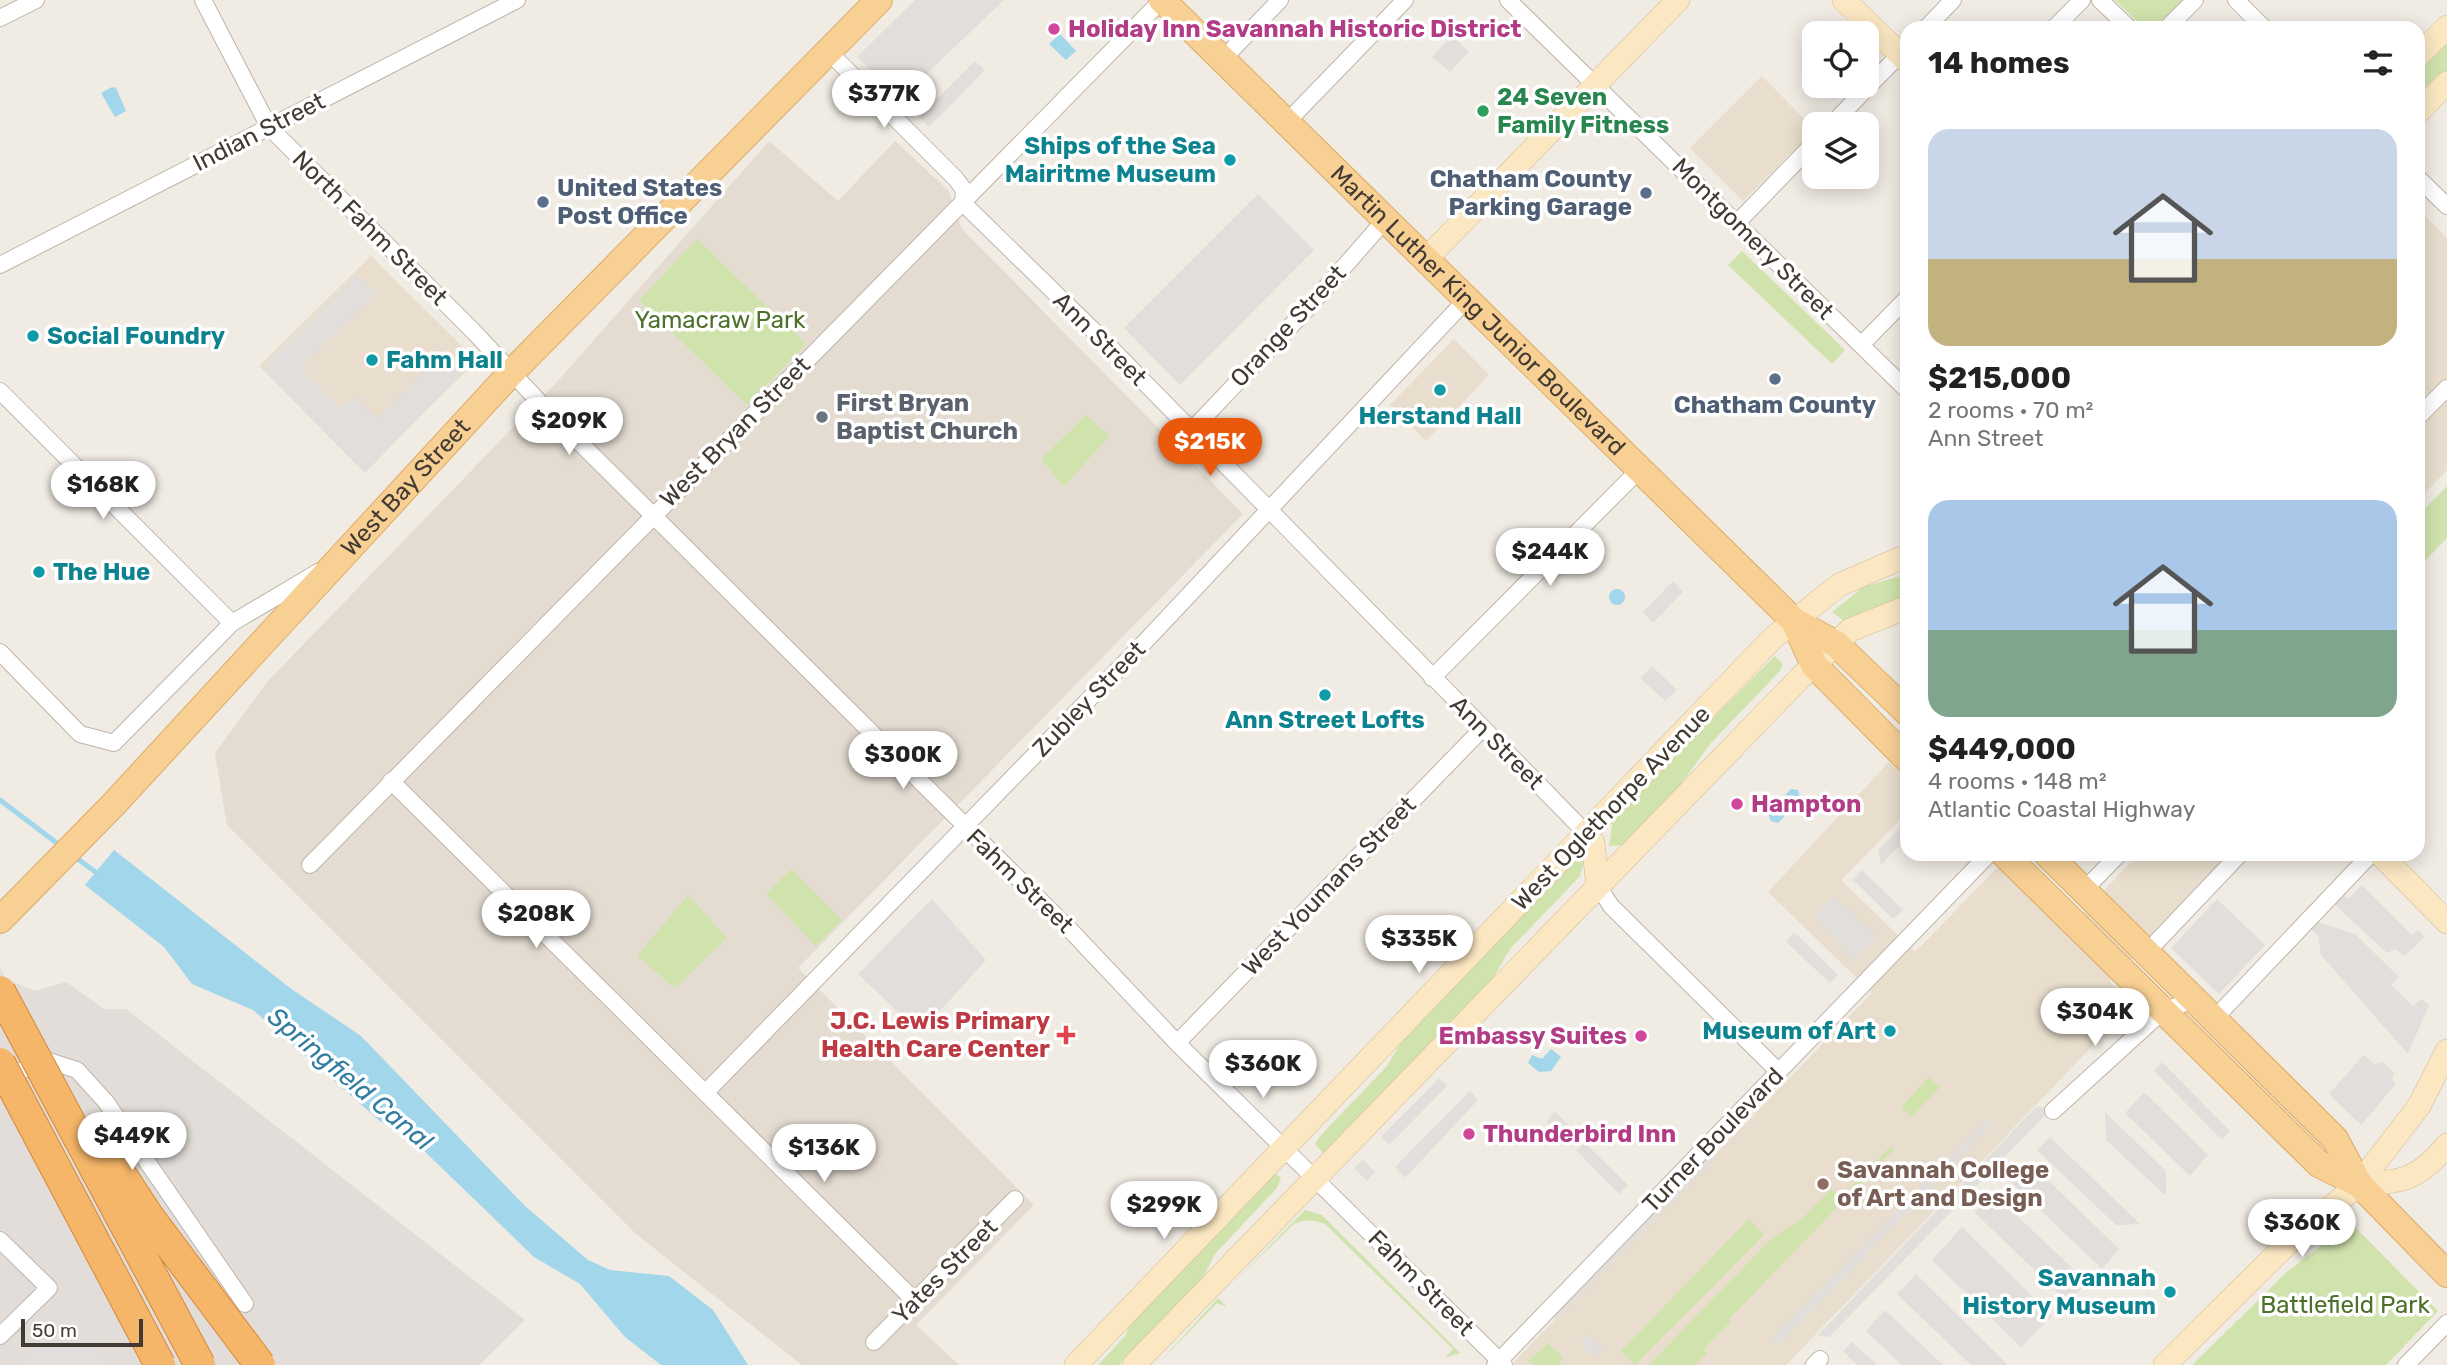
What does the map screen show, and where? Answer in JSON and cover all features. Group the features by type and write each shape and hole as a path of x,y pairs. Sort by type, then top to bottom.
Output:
{"highway":[{"path":"0,991 200,1365"},
{"path":"27,1041 149,1217 260,1365"},
{"path":"0,1063 160,1365"}],"main road":[{"name":"West Bay Street","path":"0,920 113,806 511,373 879,0"},
{"name":"Martin Luther King Junior Boulevard","path":"1162,0 1285,124 1794,621 1836,644 1900,705"},
{"path":"1425,260 1678,0"},
{"path":"1844,0 1900,50"},
{"path":"2425,49 2447,27"},
{"path":"2425,105 2447,83"},
{"name":"West Oglethorpe Avenue","path":"1076,1365 1283,1146 1587,834 1773,638 1839,585 1900,558"},
{"name":"West Oglethorpe Avenue","path":"1134,1365 1814,665 1850,630 1900,610"},
{"name":"Martin Luther King Junior Boulevard","path":"1794,621 1814,665 1900,752"},
{"path":"1587,834 1593,843 1598,886"},
{"path":"2011,861 2319,1164 2359,1184 2400,1182 2431,1165 2447,1145"},
{"path":"2054,861 2335,1139 2359,1184 2447,1274"},
{"path":"2387,861 2447,922"},
{"path":"2165,1365 2287,1244 2359,1184 2418,1106 2447,1051"}],"street":[{"path":"0,18 36,0"},
{"name":"North Fahm Street","path":"203,0 269,127 511,373"},
{"name":"Indian Street","path":"2,259 517,0"},
{"name":"West Bryan Street","path":"310,865 1162,0"},
{"path":"1222,60 1280,0"},
{"path":"1285,124 1405,0"},
{"name":"Montgomery Street","path":"1508,0 1900,383"},
{"path":"1933,21 1953,0"},
{"path":"2061,21 2082,0"},
{"path":"2100,0 2122,21"},
{"path":"2174,21 2194,0"},
{"path":"2236,0 2257,21"},
{"name":"Ann Street","path":"828,51 956,179 964,190 963,203 1100,337 1190,432 1587,834"},
{"path":"1845,112 1900,59"},
{"path":"1737,224 1802,156"},
{"path":"2425,185 2447,206"},
{"name":"Orange Street","path":"1190,432 1307,309 1385,220"},
{"name":"Zubley Street","path":"706,1092 1140,647 1466,300"},
{"path":"1861,345 1900,305"},
{"name":"Fahm Street","path":"511,373 1074,934 1177,1043 1499,1363"},
{"path":"2425,410 2447,388"},
{"path":"0,391 232,623"},
{"path":"1432,678 1639,470"},
{"path":"0,652 80,733 114,743 232,623 333,564"},
{"name":"West Youmans Street","path":"1177,1043 1482,729"},
{"path":"391,781 915,1301"},
{"name":"Turner Boulevard","path":"1499,1363 1982,861"},
{"path":"2083,891 2112,861"},
{"path":"2146,953 2233,861"},
{"path":"2214,1019 2364,861"},
{"path":"1598,886 1611,906 1779,1072"},
{"path":"2053,1111 2164,1010 2195,1000"},
{"path":"0,1078 49,1061 77,1070 106,1102 245,1304"},
{"name":"Yates Street","path":"874,1342 1015,1199"},
{"path":"0,1240 49,1288 0,1336"},
{"path":"2406,1365 2447,1323"}],"shaded area":[{"path":"915,0 1004,0 901,98 857,57"},
{"path":"1452,36 1469,52 1450,72 1432,57"},
{"path":"975,61 985,70 929,127 919,117"},
{"path":"1762,76 1802,117 1802,143 1743,201 1690,148"},
{"path":"769,141 838,201 895,141 948,190 962,229 1243,514 798,968 1034,1205 916,1325 959,1365 802,1365 636,1234 227,825 215,753 269,680 556,383"},
{"path":"1258,194 1314,250 1180,385 1124,328"},
{"path":"2425,216 2447,238 2447,470 2425,493"},
{"path":"371,256 477,361 363,471 259,366"},
{"path":"357,274 376,294 301,368 341,408 355,396 378,418 442,353 461,374 365,473 262,368"},
{"name":"Herstand Hall","path":"1454,339 1489,375 1426,441 1390,405"},
{"path":"1673,581 1683,592 1653,623 1643,612"},
{"path":"1652,666 1677,690 1665,701 1640,678"},
{"name":"Savannah College of Art and Design","path":"1889,762 1900,773 1900,820 1841,880 1915,952 2002,863 2068,928 2132,861 2228,861 2110,982 2133,1004 1786,1365 1511,1365 1872,993 1768,892"},
{"path":"1900,829 1900,845 1881,865 1878,850"},
{"path":"1862,870 1903,910 1893,919 1853,880"},
{"path":"2362,885 2412,935 2418,930 2425,937 2404,956 2396,949 2387,953 2334,904 2342,896 2349,898"},
{"path":"1834,896 1877,937 1854,960 1813,917"},
{"path":"932,899 986,960 920,1033 858,974"},
{"path":"2217,899 2265,945 2219,994 2171,948"},
{"path":"2318,922 2355,934 2399,977 2391,985 2413,1006 2422,999 2429,1005 2408,1054 2321,955 2318,935 2311,929"},
{"path":"1794,932 1838,975 1830,983 1786,942"},
{"path":"0,967 6,979 35,991 66,982 104,1009 126,1009 525,1320 479,1365 0,1365"},
{"path":"2364,1055 2374,1064 2383,1062 2394,1072 2392,1080 2396,1084 2361,1125 2329,1094"},
{"path":"2162,1062 2230,1131 2222,1140 2154,1071"},
{"path":"1439,1078 1447,1086 1389,1145 1381,1137"},
{"path":"1470,1091 1478,1100 1405,1178 1395,1167"},
{"path":"2144,1092 2208,1155 2190,1176 2125,1113"},
{"path":"2036,1107 2053,1107 1829,1337 1817,1336"},
{"path":"1555,1112 1580,1135 1571,1145 1547,1121"},
{"path":"2105,1112 2166,1171 2166,1196 2106,1140"},
{"path":"1986,1119 1996,1121 1780,1344 1768,1342"},
{"path":"2050,1137 2140,1224 2116,1225 2037,1150"},
{"path":"1584,1142 1628,1185 1619,1194 1577,1151"},
{"path":"1712,1151 1716,1157 1557,1320 1552,1316"},
{"path":"1363,1160 1375,1172 1367,1181 1354,1168"},
{"path":"2027,1160 2119,1249 2102,1269 2008,1179"},
{"path":"1994,1194 2087,1282 2068,1302 1975,1213"},
{"path":"1962,1227 2052,1316 2021,1347 1932,1260"},
{"path":"1916,1274 2007,1365 1971,1365 1897,1294"},
{"path":"75,1306 107,1365 15,1365"},
{"path":"1885,1310 1943,1365 1902,1365 1866,1331"},
{"path":"1589,1334 1605,1349 1595,1358 1580,1343"},
{"path":"1852,1342 1877,1365 1857,1365 1843,1351"}],"green space":[{"path":"2115,0 2184,0 2164,21 2137,21"},
{"path":"2447,32 2447,84 2425,107 2425,56"},
{"name":"Yamacraw Park","path":"697,239 806,344 747,405 639,300"},
{"path":"1742,251 1845,350 1832,364 1728,265"},
{"path":"1086,415 1109,436 1064,487 1041,459"},
{"path":"2447,486 2447,538 2426,560 2425,559 2425,509"},
{"path":"1900,576 1900,601 1847,623 1832,612 1863,587"},
{"path":"1775,656 1783,664 1779,672 1711,743 1661,811 1624,845 1609,846 1613,818"},
{"path":"1585,858 1580,876 1510,949 1488,987 1323,1153 1315,1144 1321,1135 1387,1066 1408,1031 1569,863"},
{"path":"791,869 842,920 816,946 766,894"},
{"path":"688,895 727,938 675,988 637,956"},
{"path":"1929,1077 1940,1087 1911,1117 1901,1107"},
{"path":"1891,1146 1894,1149 1729,1319 1731,1322 1704,1349 1707,1353 1695,1365 1649,1365 1770,1240 1805,1216 1831,1189 1841,1197"},
{"path":"1275,1173 1281,1178 1277,1188 1215,1254 1202,1279 1119,1365 1098,1365 1125,1336 1138,1308"},
{"path":"1305,1210 1322,1215 1460,1353 1445,1358 1453,1349 1325,1224 1302,1221 1294,1224 1236,1280"},
{"path":"1749,1219 1764,1235 1635,1365 1621,1351"},
{"name":"Battlefield Park","path":"2351,1223 2438,1311 2386,1365 2192,1365 2288,1271"},
{"path":"1218,1298 1227,1307 1217,1303 1158,1364"},
{"path":"1548,1343 1563,1357 1559,1365 1535,1365 1528,1361"}],"water":[{"path":"1060,34 1076,51 1066,60 1049,44"},
{"path":"112,87 116,88 126,111 115,117 101,93"},
{"path":"1617,589 1625,597 1617,605 1609,597"},
{"path":"1791,789 1798,790 1801,799 1778,823 1771,821 1768,813"},
{"path":"114,850 290,988 361,1036 525,1206 588,1260 610,1270 669,1276 713,1310 748,1365 661,1365 625,1337 580,1284 534,1257 418,1145 380,1121 253,1010 192,984 164,947 85,885"},
{"path":"1551,1049 1561,1057 1551,1071 1539,1072 1528,1063 1532,1055 1542,1059"}],"waterway":[{"name":"Springfield Canal","path":"0,800 62,847"},
{"name":"Springfield Canal","path":"75,857 101,876"}],"place":[{"name":"Holiday Inn Savannah Historic District","path":"1054,29"},
{"name":"24 Seven Family Fitness","path":"1483,111"},
{"name":"Ships of the Sea Mairitme Museum","path":"1230,160"},
{"name":"Chatham County Parking Garage","path":"1646,193"},
{"name":"United States Post Office","path":"543,202"},
{"name":"Social Foundry","path":"33,336"},
{"name":"Fahm Hall","path":"372,360"},
{"name":"Chatham County","path":"1775,379"},
{"name":"Herstand Hall","path":"1440,390"},
{"name":"First Bryan Baptist Church","path":"822,417"},
{"name":"The Hue","path":"39,572"},
{"name":"Ann Street Lofts","path":"1325,695"},
{"name":"Hampton","path":"1737,804"},
{"name":"Museum of Art","path":"1890,1031"},
{"name":"J.C. Lewis Primary Health Care Center","path":"1066,1035"},
{"name":"Embassy Suites","path":"1641,1036"},
{"name":"Thunderbird Inn","path":"1469,1134"},
{"name":"Savannah College of Art and Design","path":"1823,1184"},
{"name":"Savannah History Museum","path":"2170,1292"}]}
